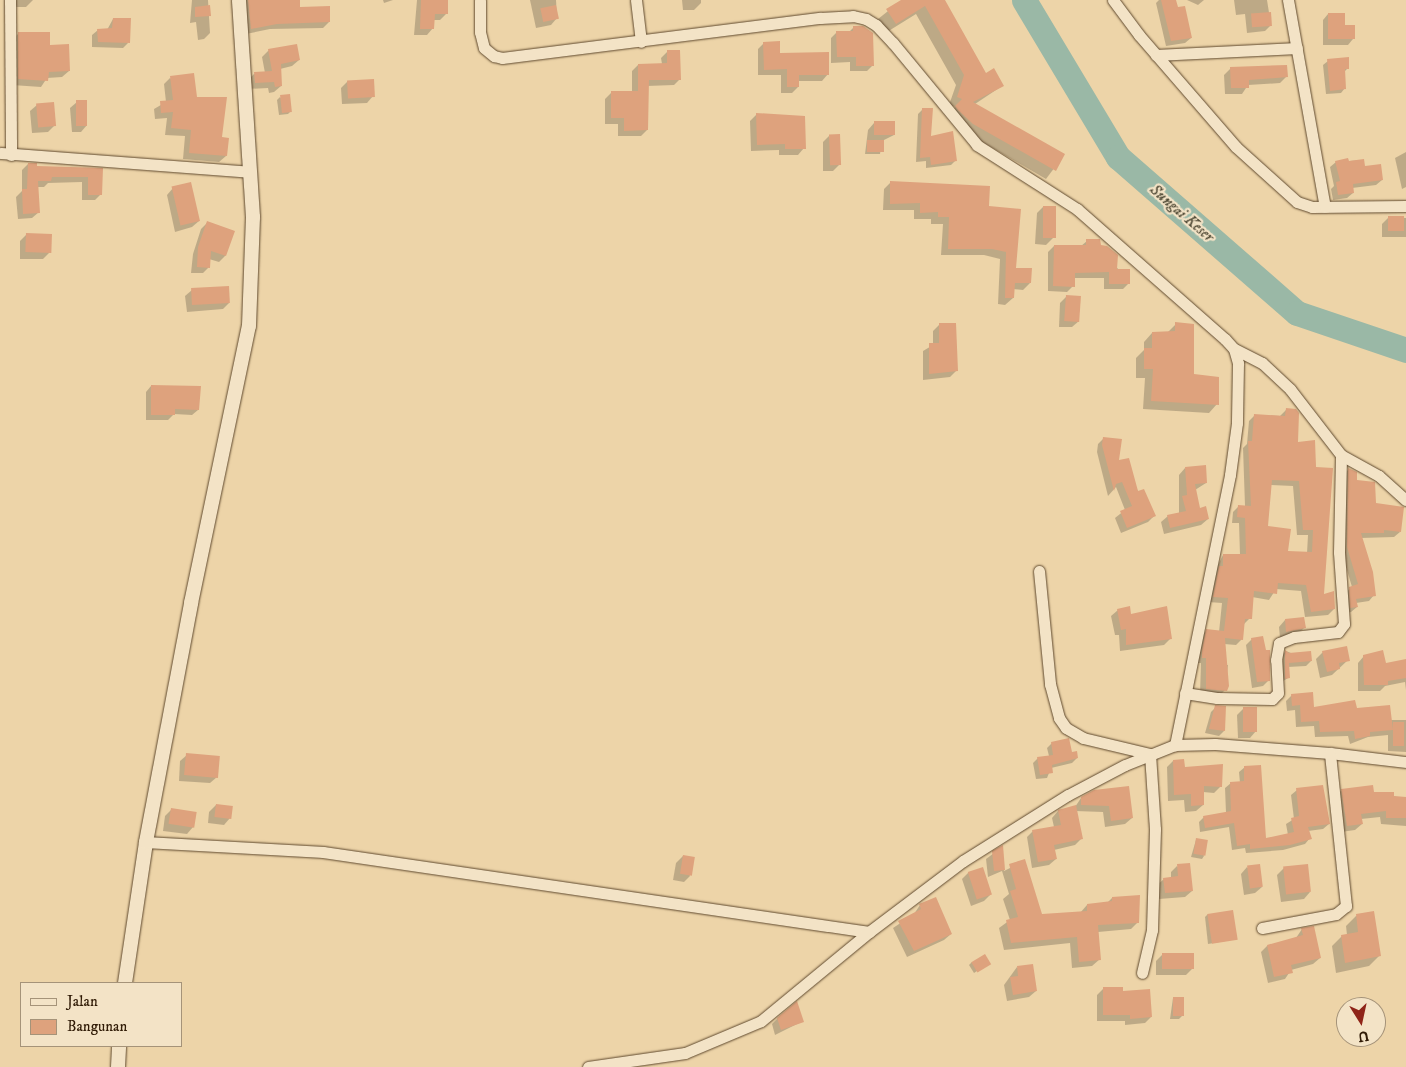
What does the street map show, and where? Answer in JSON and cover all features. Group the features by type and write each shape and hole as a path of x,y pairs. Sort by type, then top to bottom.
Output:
{"street":[{"path":"10,0 6,154 250,172"},
{"path":"125,982 146,842 216,476 249,326 253,264 250,172 239,0"},
{"path":"480,0 480,32 484,48 494,56 528,55 641,42 820,18 853,16 866,19 876,25 893,43 977,145 1076,209 1154,273 1234,349 1262,363 1290,389 1340,456 1380,476 1406,500"},
{"path":"636,0 641,42"},
{"path":"1113,0 1156,55 1236,147 1297,202 1325,207 1406,206"},
{"path":"1288,0 1325,207"},
{"path":"1156,55 1297,48"},
{"path":"1176,745 1230,475 1237,423 1240,380 1234,349"},
{"path":"1185,693 1217,698 1272,699 1278,692 1276,660 1279,644 1294,637 1338,632 1343,628 1339,552 1340,456"},
{"path":"1039,571 1050,684 1059,718 1066,728 1083,738 1150,754"},
{"path":"588,1067 684,1053 761,1021 869,932 963,861 1068,795 1150,754 1176,745 1215,744 1330,753 1406,762"},
{"path":"1262,928 1336,914 1346,906 1330,753"},
{"path":"1142,973 1152,930 1155,829 1150,754"},
{"path":"146,842 323,852 869,932"},
{"path":"118,1067 119,1047"}],"building":[{"path":"248,0 300,0 300,7 330,6 330,22 277,24 251,29"},
{"path":"421,0 448,0 448,14 435,14 434,29 420,29"},
{"path":"901,0 945,0 986,73 994,68 1004,86 973,102 1065,154 1056,171 973,124 958,110 955,106 962,99 957,97 964,75 925,6 896,24 886,9"},
{"path":"1161,0 1176,0 1178,7 1185,6 1192,38 1171,41"},
{"path":"210,5 211,16 195,17 195,7"},
{"path":"556,5 559,19 543,22 540,8"},
{"path":"1271,12 1272,26 1252,27 1251,13"},
{"path":"1328,13 1345,13 1345,25 1355,25 1355,39 1328,39"},
{"path":"113,18 131,18 130,43 98,42 97,29 112,28"},
{"path":"853,26 863,26 873,33 874,66 856,66 856,57 837,57 836,31 853,31"},
{"path":"18,32 50,32 50,45 69,44 70,71 49,72 48,81 18,79"},
{"path":"780,41 780,53 829,52 829,75 799,75 799,87 787,87 787,69 764,70 763,42"},
{"path":"297,44 300,60 281,64 282,86 275,87 274,82 255,83 254,72 272,71 268,49"},
{"path":"667,50 680,50 681,80 649,80 648,130 624,131 624,118 611,118 611,91 638,91 638,64 667,63"},
{"path":"1349,57 1349,69 1345,69 1346,89 1330,91 1327,59"},
{"path":"1287,65 1288,77 1249,80 1249,88 1231,88 1230,67"},
{"path":"194,73 197,97 227,97 222,137 229,138 227,156 189,153 191,130 171,128 173,112 161,113 160,101 173,100 170,76"},
{"path":"374,79 375,97 348,98 347,80"},
{"path":"290,94 292,112 282,113 280,95"},
{"path":"76,100 87,100 87,126 76,126"},
{"path":"54,102 56,126 38,127 36,104"},
{"path":"922,108 933,108 931,136 953,131 957,161 931,165 930,157 920,158"},
{"path":"756,113 805,116 806,149 785,149 785,144 757,145"},
{"path":"874,121 895,121 895,135 874,135"},
{"path":"829,134 840,134 841,165 830,165"},
{"path":"867,140 884,140 884,152 867,152"},
{"path":"1348,158 1349,161 1364,159 1365,166 1381,164 1383,180 1353,184 1354,193 1338,195 1336,182 1340,181 1335,161"},
{"path":"28,163 37,163 37,166 103,168 102,195 88,195 88,177 52,177 51,181 38,181 40,213 23,214 22,189 27,189"},
{"path":"890,181 990,186 989,206 1021,209 1016,268 1032,268 1031,283 1015,283 1014,298 1005,298 1006,252 992,249 948,249 949,217 938,217 938,212 920,213 920,203 890,204"},
{"path":"191,182 200,221 181,225 172,186"},
{"path":"1043,206 1056,206 1056,238 1043,238"},
{"path":"1388,216 1404,216 1404,231 1388,231"},
{"path":"207,221 235,231 226,256 211,251 210,268 197,267 198,247"},
{"path":"26,233 52,234 51,253 25,252"},
{"path":"1086,239 1100,239 1101,245 1107,246 1118,255 1117,269 1130,269 1130,284 1109,284 1109,272 1075,273 1075,287 1053,286 1054,245 1086,245"},
{"path":"229,286 230,303 192,305 191,288"},
{"path":"1066,295 1081,296 1079,322 1064,321"},
{"path":"1175,322 1194,324 1194,374 1219,377 1219,405 1151,401 1153,369 1144,369 1144,348 1152,348 1152,332 1175,331"},
{"path":"939,323 956,323 958,371 929,374 929,343 939,343"},
{"path":"151,385 201,386 199,410 175,409 175,415 151,415"},
{"path":"1286,408 1296,409 1299,413 1298,442 1315,440 1316,467 1333,468 1324,594 1334,591 1335,609 1311,612 1306,585 1278,583 1277,594 1254,591 1252,619 1245,619 1243,640 1225,638 1229,686 1227,691 1206,689 1206,658 1202,658 1202,651 1206,629 1224,631 1228,598 1213,597 1219,566 1223,566 1223,554 1246,554 1245,518 1237,517 1238,505 1251,506 1248,441 1252,441 1254,414 1285,416","holes":["1272,480 1299,481 1303,530 1313,530 1312,552 1288,551 1291,529 1268,526"]},
{"path":"1103,437 1122,439 1119,460 1129,458 1138,491 1144,489 1156,516 1127,528 1120,511 1132,506 1122,482 1116,484 1114,491 1102,445"},
{"path":"1206,465 1207,483 1195,484 1200,508 1206,506 1209,519 1170,528 1167,515 1186,511 1182,496 1187,495 1185,467"},
{"path":"1348,468 1357,472 1357,480 1375,482 1376,503 1404,507 1401,532 1384,530 1384,533 1361,533 1373,572 1376,596 1356,599 1358,607 1350,608 1349,587 1358,584 1347,547"},
{"path":"1130,606 1131,614 1167,606 1172,639 1126,645 1126,629 1121,630 1117,609"},
{"path":"1304,617 1306,628 1286,632 1285,619"},
{"path":"1263,636 1266,650 1270,650 1270,681 1257,682 1251,638"},
{"path":"1347,646 1350,661 1339,663 1340,669 1327,672 1322,651"},
{"path":"1285,650 1289,653 1311,651 1312,661 1289,663 1290,678 1285,679"},
{"path":"1383,650 1386,663 1406,659 1406,678 1388,681 1388,685 1364,685 1363,655"},
{"path":"1313,692 1314,707 1355,700 1357,708 1390,705 1393,730 1370,732 1370,736 1355,739 1354,731 1320,732 1319,721 1301,722 1300,705 1292,706 1291,694"},
{"path":"1215,705 1226,706 1225,731 1209,729"},
{"path":"1243,707 1257,707 1257,732 1243,732"},
{"path":"1393,722 1404,722 1404,746 1393,746"},
{"path":"1069,738 1072,752 1077,751 1078,758 1052,765 1053,773 1040,775 1037,757 1053,755 1051,742"},
{"path":"186,753 220,756 218,778 184,775"},
{"path":"1184,759 1185,767 1223,764 1222,787 1204,786 1204,805 1191,806 1191,794 1174,795 1173,760"},
{"path":"1261,765 1266,838 1294,832 1291,818 1299,816 1296,788 1323,785 1330,824 1308,827 1312,839 1290,845 1250,849 1250,844 1237,846 1234,823 1205,828 1203,816 1231,811 1230,782 1244,781 1244,766"},
{"path":"1373,785 1374,792 1394,792 1394,796 1406,797 1406,818 1386,818 1386,811 1361,814 1363,824 1347,826 1341,789"},
{"path":"1129,786 1133,818 1111,821 1109,806 1081,805 1081,797 1094,790"},
{"path":"216,804 233,806 231,819 214,817"},
{"path":"1076,805 1083,839 1054,845 1057,859 1038,862 1032,830 1061,825 1058,810"},
{"path":"171,808 197,812 194,828 168,824"},
{"path":"1196,838 1208,840 1205,856 1193,854"},
{"path":"1003,845 1005,870 994,871 992,851"},
{"path":"683,855 695,857 692,876 680,874"},
{"path":"1025,859 1042,914 1087,911 1087,904 1112,901 1112,897 1140,895 1139,923 1098,925 1101,960 1079,962 1077,937 1011,943 1006,920 1018,917 1010,891 1016,889 1009,864"},
{"path":"1190,863 1193,891 1165,893 1163,878 1178,876 1177,864"},
{"path":"1260,864 1263,887 1250,888 1247,866"},
{"path":"1308,864 1311,892 1286,894 1283,867"},
{"path":"983,867 992,895 977,900 968,872"},
{"path":"936,897 952,934 914,951 898,921 921,909 919,904"},
{"path":"1233,910 1238,940 1212,944 1207,914"},
{"path":"1374,911 1381,956 1345,963 1341,935 1358,932 1356,914"},
{"path":"1314,926 1321,958 1291,965 1293,973 1274,977 1267,945 1303,935 1301,928"},
{"path":"1162,953 1194,953 1194,969 1162,969"},
{"path":"985,954 991,964 977,973 971,962"},
{"path":"1033,964 1037,991 1013,995 1010,977 1018,976 1017,966"},
{"path":"1103,987 1123,987 1123,991 1150,989 1152,1017 1130,1019 1130,1015 1103,1015"},
{"path":"1173,997 1184,997 1184,1016 1173,1016"},
{"path":"797,1001 804,1022 781,1030 777,1018"}],"waterway":[{"name":"Sungai Keser","path":"1024,0 1118,157 1297,313 1406,350"}]}
